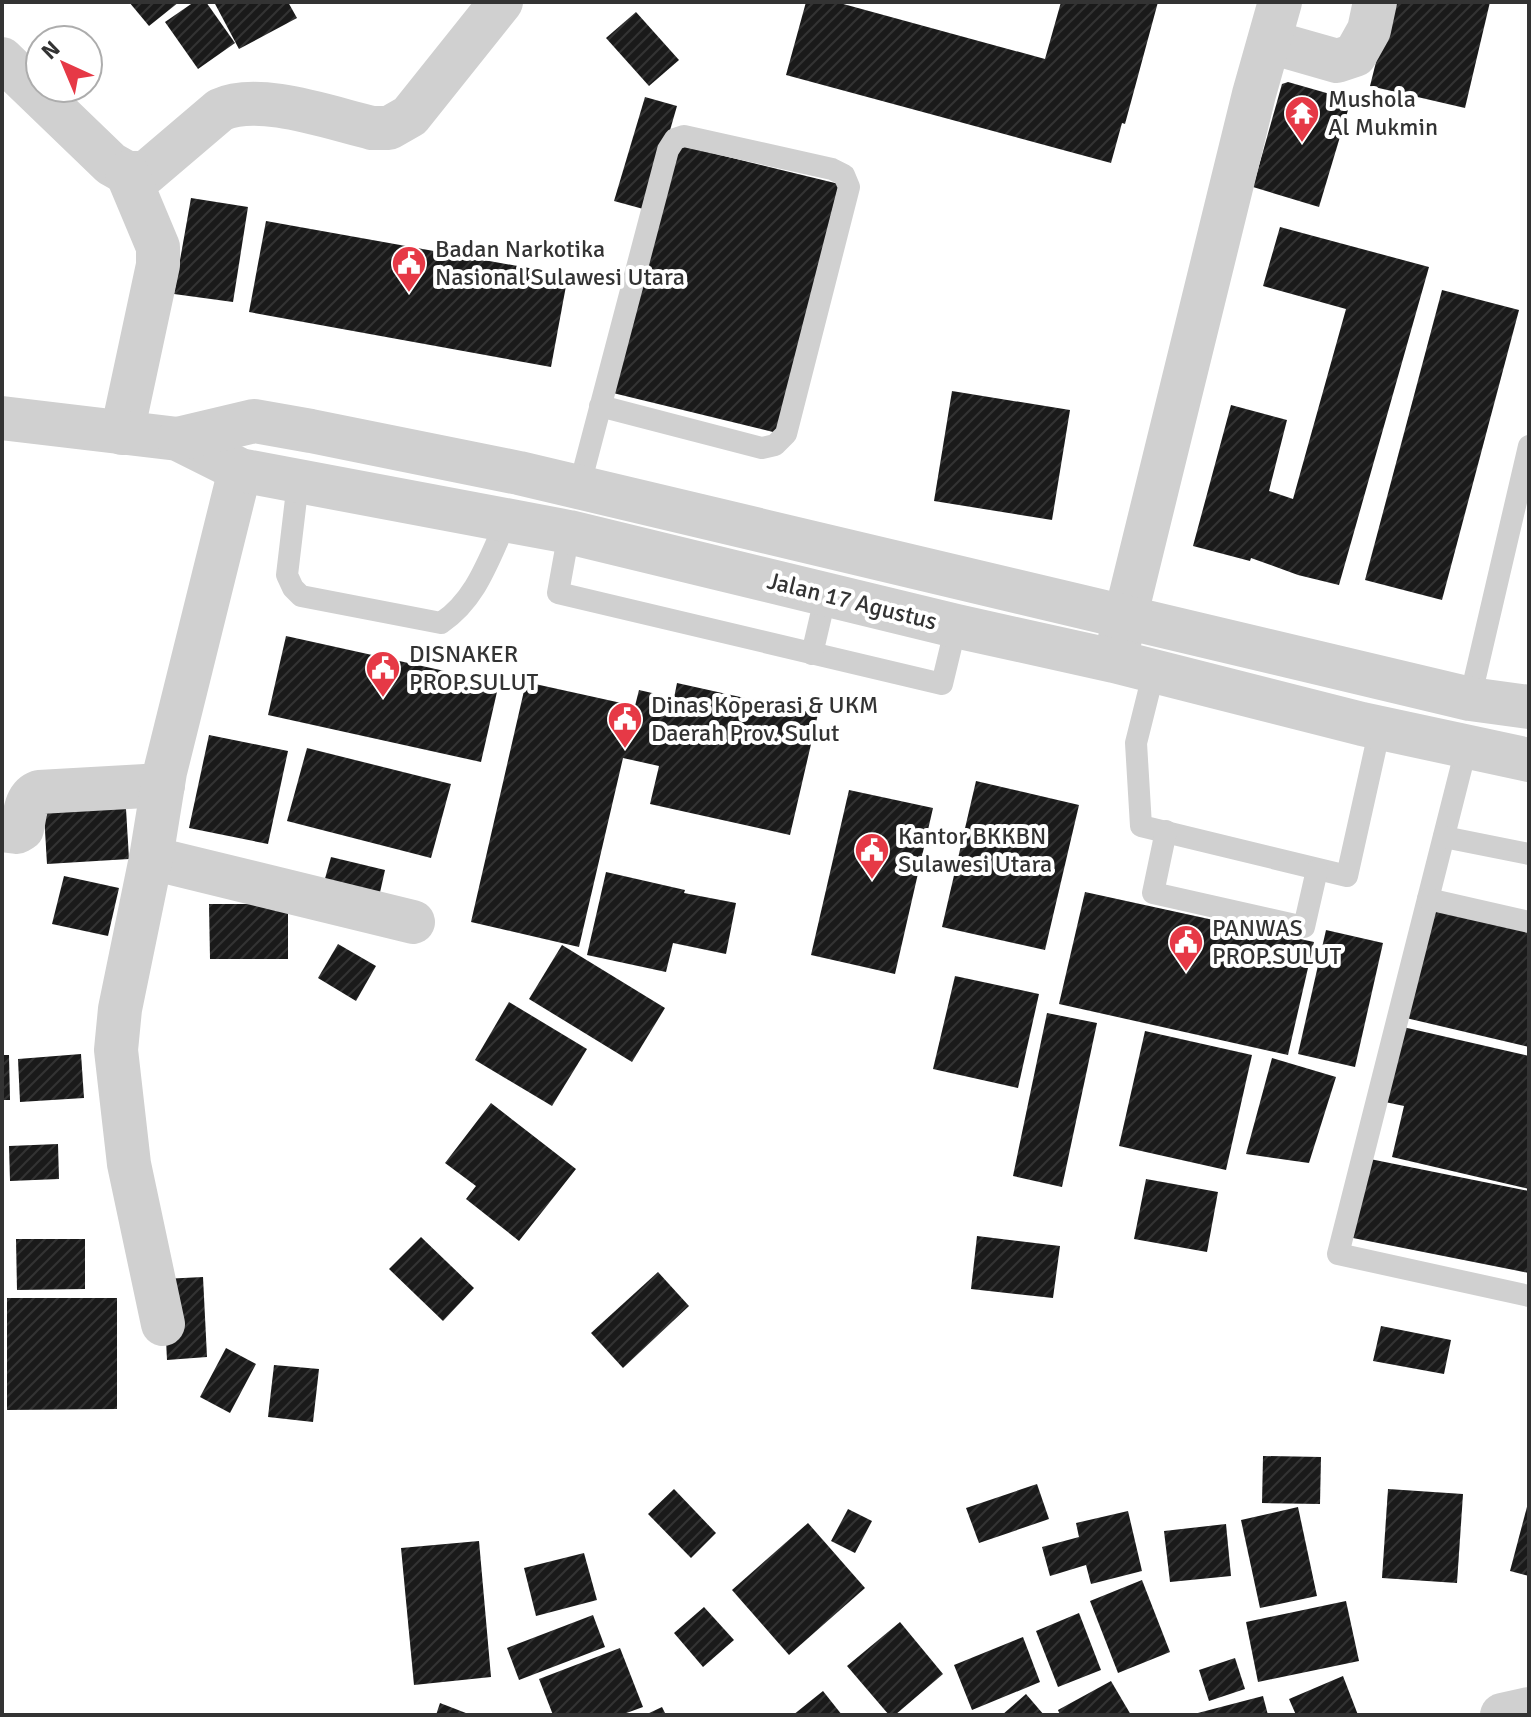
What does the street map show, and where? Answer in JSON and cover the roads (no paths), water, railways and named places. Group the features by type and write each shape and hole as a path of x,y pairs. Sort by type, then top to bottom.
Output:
{"street":[{"path":"2,59 111,164 127,173 146,173 220,110 235,103 268,104 372,128 389,128 410,116 501,2"},
{"path":"1134,666 1125,616 1254,94 1275,22 1337,61 1355,55 1369,30 1375,2"},
{"path":"122,433 158,265 158,247 127,173"},
{"name":"Jalan 17 Agustus","path":"2,418 178,439 254,421 519,473 1375,677 1470,699 1529,707"},
{"name":"Jalan 17 Agustus","path":"178,439 240,470 569,532 1134,666 1371,726 1529,760"},
{"path":"163,1324 129,1164 116,1050 120,1009 163,785 240,470"},
{"path":"1371,726 1375,677"},
{"path":"2,830 17,832 22,829 28,800 39,792 163,785"},
{"path":"151,858 413,922"},
{"path":"1502,1715 1529,1709"}],"lane":[{"path":"579,488 600,406 668,150 675,139 684,136 832,169 844,175 849,187 802,372 786,434 775,445 762,448 600,406"},
{"path":"1470,699 1529,446"},
{"path":"298,482 287,575 301,596 441,623 458,612 473,593 507,520"},
{"path":"569,532 558,593 942,684 956,626"},
{"path":"812,654 826,594"},
{"path":"1134,666 1141,826 1347,876 1371,726"},
{"path":"1467,745 1338,1254 1529,1296"},
{"path":"1166,831 1153,893 1304,927 1317,870"},
{"path":"1444,837 1529,854"},
{"path":"1428,899 1529,922"}],"place":[{"name":"Mushola Al Mukmin","path":"1302,144"},
{"name":"Badan Narkotika Nasional Sulawesi Utara","path":"409,294"},
{"name":"DISNAKER PROP.SULUT","path":"383,699"},
{"name":"Dinas Koperasi & UKM Daerah Prov. Sulut","path":"625,750"},
{"name":"Kantor BKKBN Sulawesi Utara","path":"872,881"},
{"name":"PANWAS PROP.SULUT","path":"1186,973"}]}
